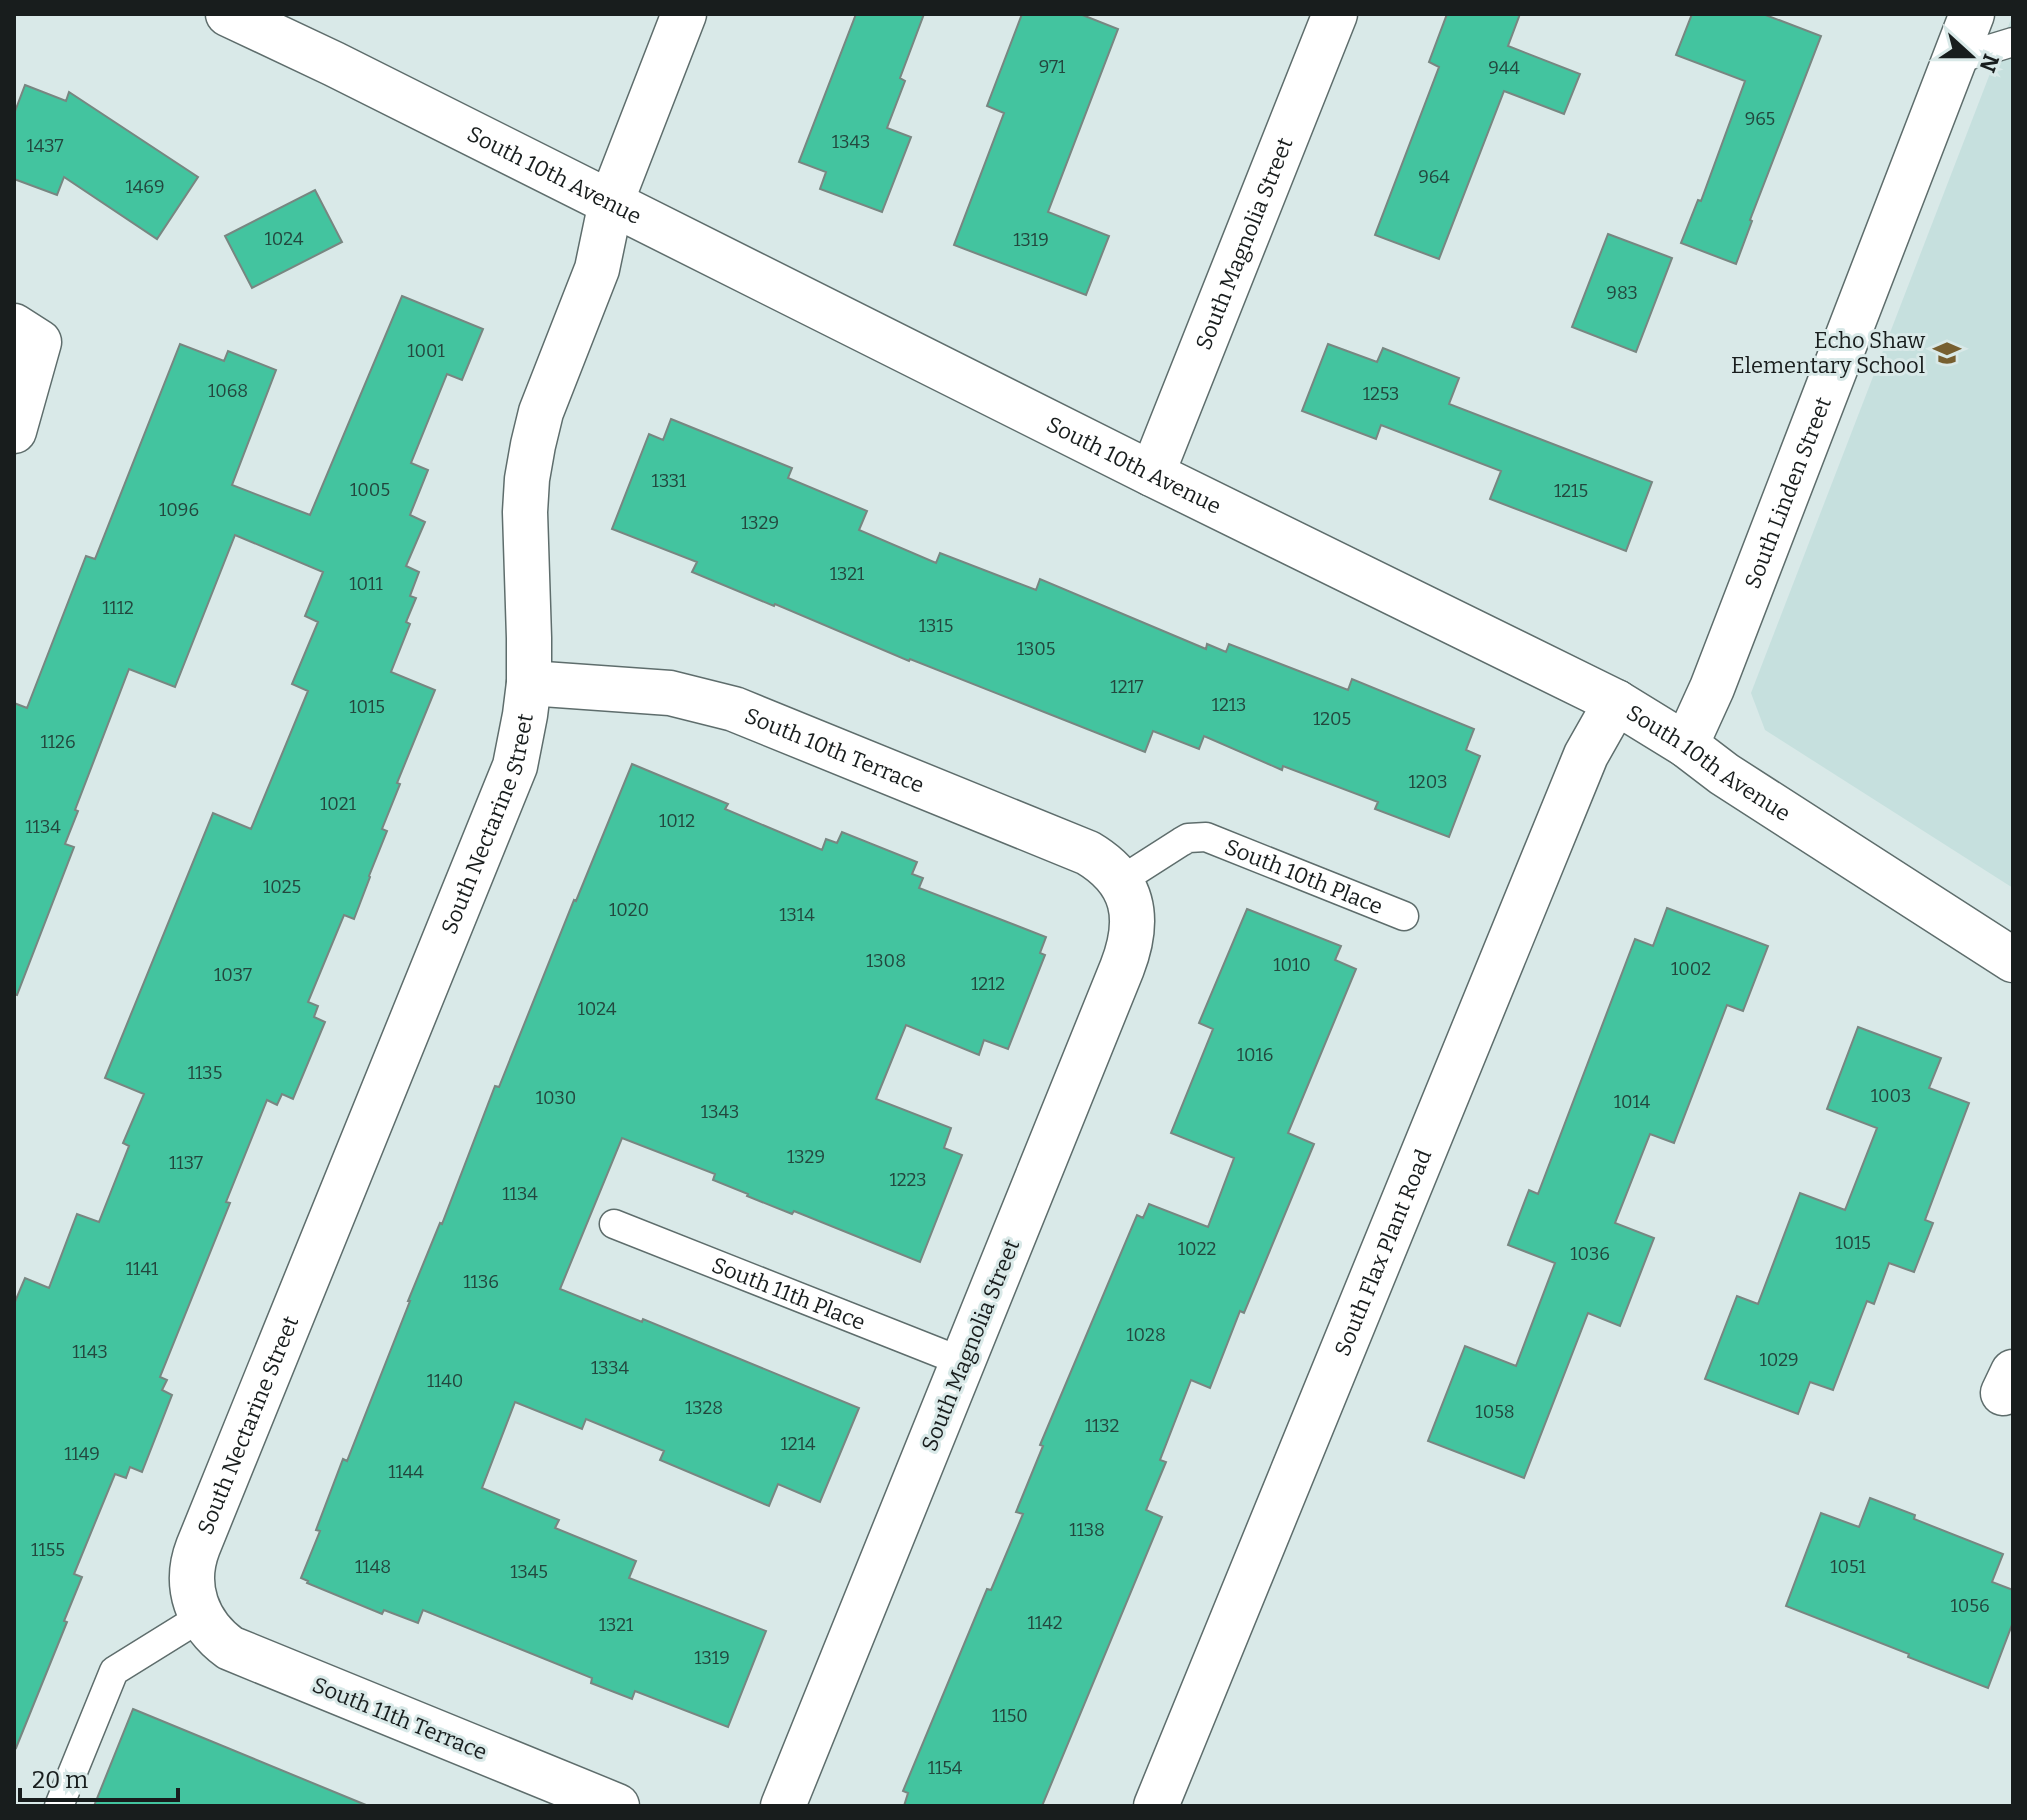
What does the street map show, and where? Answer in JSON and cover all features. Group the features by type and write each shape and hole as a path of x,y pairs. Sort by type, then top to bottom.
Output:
{"street":[{"name":"South 10th Avenue","path":"228,14 1616,702 2013,960"},
{"name":"South Nectarine Street","path":"200,1614 191,1582 195,1554 515,766 529,683 525,512 533,445 541,412 597,269 611,202 684,14"},
{"name":"South Magnolia Street","path":"1152,474 1335,14"},
{"name":"South Linden Street","path":"1686,745 1712,688 1972,14"},
{"path":"14,431 26,334"},
{"name":"South 10th Terrace","path":"529,683 670,693 734,709 1082,850 1100,860 1120,881"},
{"name":"South Flax Plant Road","path":"1156,1806 1586,755 1616,702"},
{"name":"South Magnolia Street","path":"783,1806 1131,946 1132,913 1120,881"},
{"name":"South 11th Terrace","path":"200,1614 204,1624 218,1639 243,1654 617,1806"}],"lane":[{"path":"1954,60 2013,42"},
{"name":"South 10th Place","path":"1120,881 1188,838 1206,837 1404,916"},
{"name":"South 11th Place","path":"614,1224 963,1362"},
{"path":"59,1806 114,1671 200,1614"}],"shaded area":[{"name":"Echo Shaw Elementary School","path":"2013,14 2013,888 1765,730 1751,693"}],"building":[{"path":"856,14 924,14 900,78 905,81 887,128 911,137 882,212 820,189 826,172 799,162"},
{"path":"1022,14 1080,14 1118,29 1048,212 1109,236 1086,295 954,245 1004,113 987,106"},
{"path":"1447,14 1520,14 1508,46 1580,74 1564,114 1504,91 1439,259 1375,235 1439,67 1429,62"},
{"path":"1692,14 1763,14 1821,36 1736,264 1681,243 1698,200 1701,201 1745,81 1676,55"},
{"path":"25,85 66,101 69,92 198,177 157,239 64,177 57,195 14,179 14,114"},
{"path":"315,190 342,242 252,288 225,236"},
{"path":"1608,234 1672,258 1636,352 1572,327"},
{"path":"402,296 483,329 462,380 447,374 411,463 428,470 410,515 425,522 406,566 419,572 410,596 416,598 406,622 410,624 391,672 435,690 397,783 400,784 382,829 387,831 354,919 344,915 308,1002 318,1006 314,1017 325,1022 293,1099 282,1094 277,1105 267,1100 226,1202 230,1203 160,1377 167,1380 162,1390 172,1395 142,1472 130,1467 126,1478 115,1474 74,1574 82,1577 64,1621 67,1622 16,1748 14,1304 25,1278 49,1288 77,1214 99,1222 129,1146 123,1143 144,1094 105,1078 213,813 251,829 308,691 292,684 318,622 305,616 323,572 235,535 175,687 129,669 75,810 78,811 65,844 74,847 17,995 14,994 14,703 27,708 86,556 95,559 180,344 224,361 228,351 276,370 232,485 310,515"},
{"path":"1328,344 1377,362 1383,348 1459,378 1449,404 1652,482 1626,551 1490,499 1501,471 1381,425 1376,439 1302,411"},
{"path":"671,419 792,468 788,478 867,511 859,530 936,563 940,553 1036,590 1040,579 1206,649 1207,644 1226,652 1229,644 1348,690 1352,679 1474,729 1466,750 1480,756 1449,837 1375,809 1378,802 1283,766 1282,770 1204,736 1199,749 1153,731 1145,752 909,661 692,572 697,562 612,529 649,434 663,440"},
{"path":"632,764 728,804 725,809 822,850 826,839 837,843 842,832 917,862 912,874 923,878 919,888 1046,937 1040,953 1045,955 1008,1049 984,1040 979,1055 906,1025 876,1099 951,1128 944,1148 962,1155 920,1262 794,1211 792,1214 747,1196 713,1180 715,1174 622,1138 560,1289 642,1322 643,1319 859,1408 820,1502 778,1484 769,1506 660,1460 664,1451 586,1419 582,1429 515,1402 482,1488 559,1520 555,1528 636,1561 629,1578 766,1631 728,1727 635,1691 632,1699 591,1683 592,1678 423,1610 418,1623 384,1610 382,1614 301,1578 343,1459 347,1461 495,1086 499,1087"},
{"path":"1667,908 1768,946 1743,1011 1727,1005 1674,1143 1650,1134 1615,1223 1654,1238 1620,1326 1588,1313 1524,1478 1428,1441 1465,1346 1516,1366 1555,1263 1508,1245 1529,1190 1538,1194 1635,939 1653,946"},
{"path":"1247,909 1341,946 1335,960 1356,969 1288,1133 1314,1144 1244,1313 1240,1311 1210,1388 1191,1380 1160,1460 1166,1462 1146,1510 1162,1517 1042,1806 904,1806 908,1793 903,1791 987,1589 991,1590 1023,1514 1016,1512 1043,1446 1040,1445 1137,1215 1143,1218 1149,1204 1208,1227 1234,1158 1171,1133 1213,1029 1199,1023"},
{"path":"1858,1027 1941,1058 1929,1088 1969,1103 1925,1220 1933,1223 1914,1272 1889,1263 1874,1304 1867,1301 1833,1390 1810,1382 1798,1414 1705,1379 1737,1296 1758,1304 1800,1193 1845,1210 1877,1128 1827,1109"},
{"path":"1870,1498 2003,1554 1992,1582 2013,1590 2013,1622 1988,1688 1786,1606 1821,1513 1859,1527"},
{"path":"133,1709 366,1805 366,1806 94,1806"}],"place":[{"name":"Echo Shaw Elementary School","path":"1947,353"}]}
